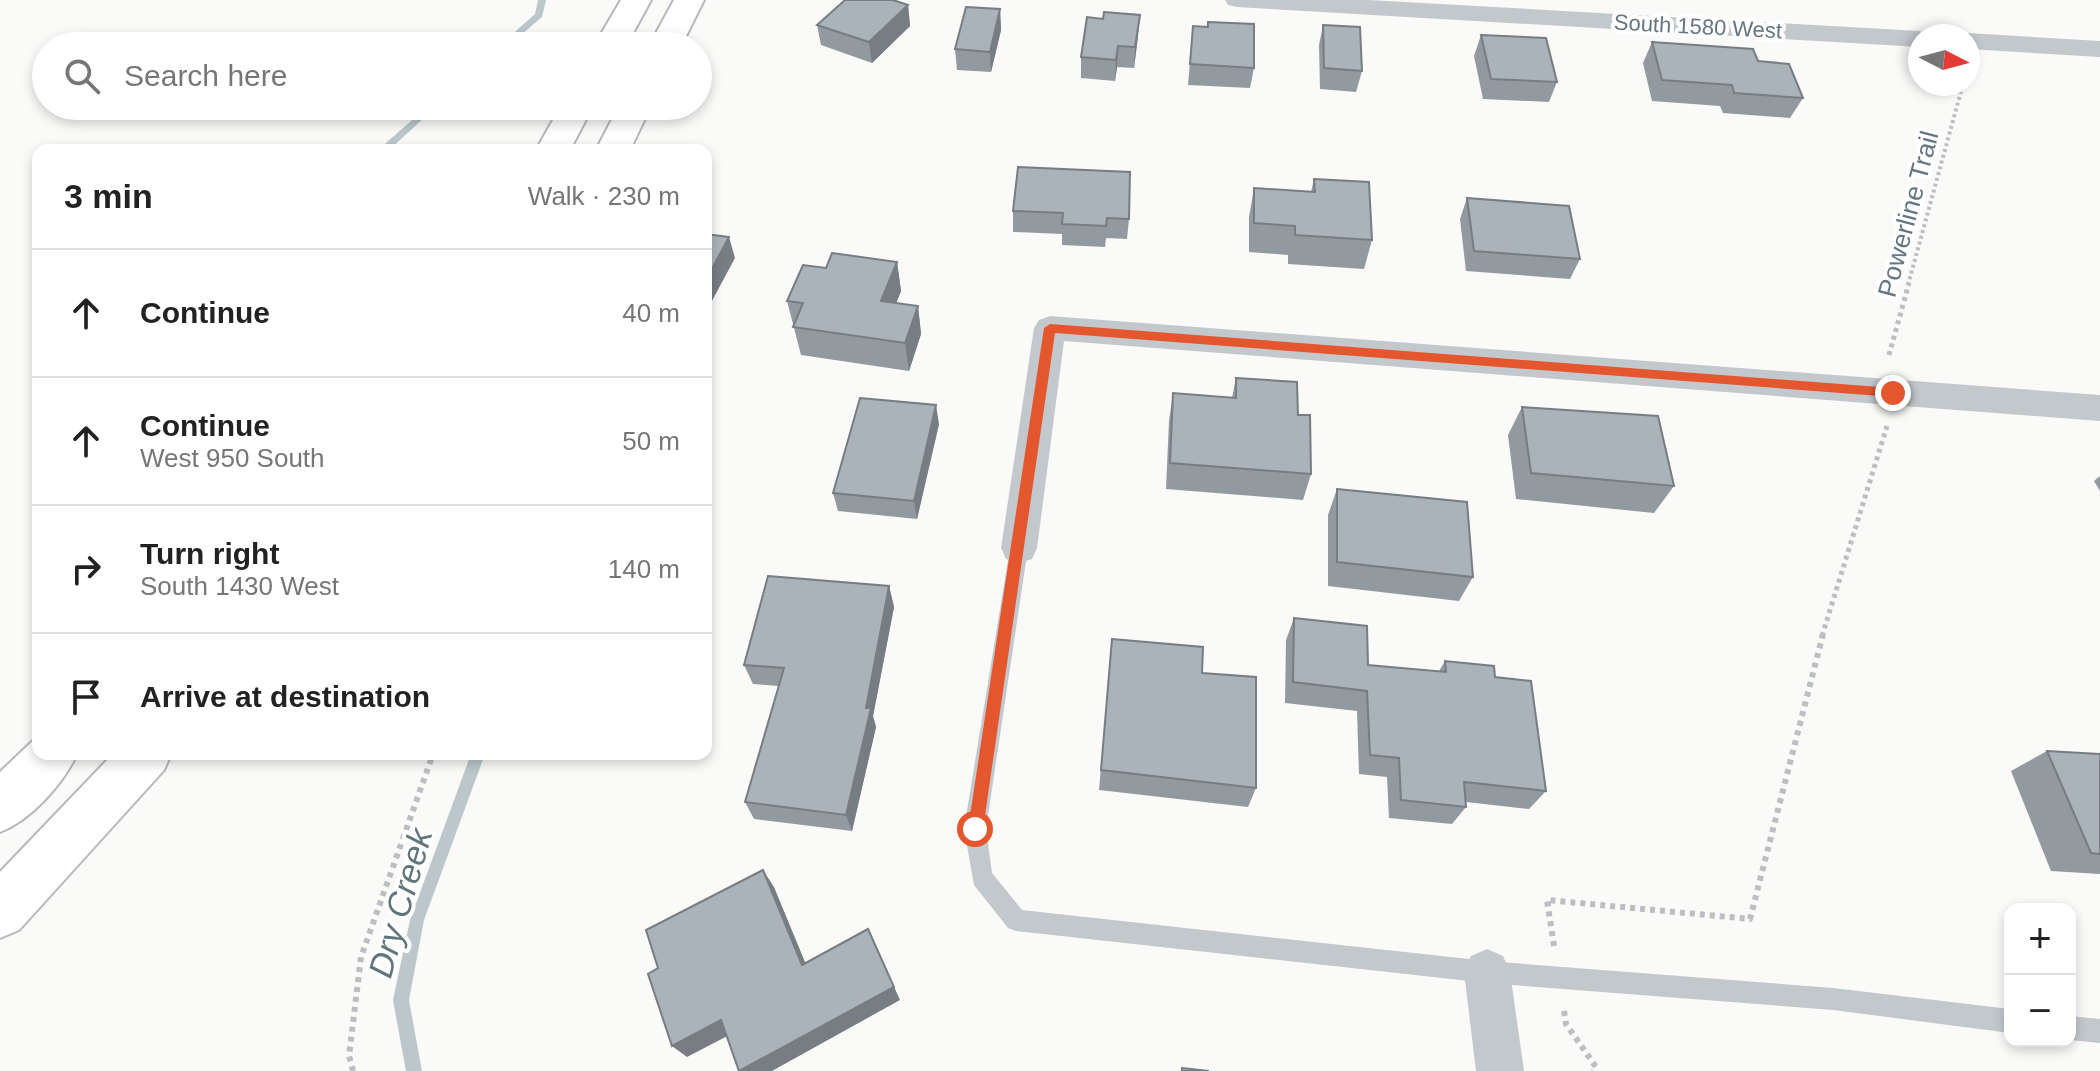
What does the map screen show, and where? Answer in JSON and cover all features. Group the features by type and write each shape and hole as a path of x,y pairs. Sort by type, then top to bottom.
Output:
{"highway":[{"path":"618,32 636,0"},
{"path":"672,32 689,0"},
{"path":"556,144 569,120"},
{"path":"616,144 628,120"},
{"path":"0,808 46,760"},
{"path":"0,911 140,760"}],"street":[{"name":"South 1580 West","path":"1237,0 1908,38"},
{"path":"1980,42 2100,49"},
{"path":"1019,548 1050,328 2100,408"},
{"path":"1487,972 1500,1071"}],"lane":[{"path":"1019,548 975,829 982,877 1016,920 1487,972 1833,999 2004,1020"},
{"path":"2076,1029 2100,1031"}],"path":[{"name":"Powerline Trail","path":"1891,355 1960,96"},
{"path":"1552,932 1547,900 1750,919 1822,637 1888,425"},
{"path":"353,1071 349,1056 361,957 431,760"},
{"path":"1566,1024 1596,1067 1593,1071"}],"building":[{"path":"845,0 893,0 908,5 869,42 817,25"},
{"path":"966,7 1000,9 990,52 955,49"},
{"path":"1104,12 1140,15 1135,47 1118,46 1116,60 1081,57 1087,17 1103,19"},
{"path":"1208,22 1254,24 1254,68 1190,64 1193,26 1208,27"},
{"path":"1323,25 1360,27 1362,71 1324,68"},
{"path":"1481,35 1546,38 1557,82 1491,79"},
{"path":"1652,42 1753,49 1758,61 1789,64 1803,98 1734,93 1732,85 1662,80"},
{"path":"1018,167 1130,172 1129,219 1107,218 1106,226 1062,224 1063,213 1013,211"},
{"path":"1314,179 1369,182 1372,240 1295,235 1295,226 1254,223 1254,188 1315,192"},
{"path":"1467,198 1569,206 1580,259 1474,251"},
{"path":"712,235 729,237 712,269"},
{"path":"832,253 897,262 881,301 918,306 905,343 793,327 803,303 787,301 803,265 826,268"},
{"path":"1236,378 1297,382 1298,415 1310,415 1311,474 1170,463 1173,393 1236,398"},
{"path":"860,398 936,405 914,501 833,493"},
{"path":"1522,407 1658,416 1674,486 1531,473"},
{"path":"1337,489 1467,502 1473,577 1337,562"},
{"path":"768,576 889,586 866,708 871,708 846,815 745,802 784,668 744,665"},
{"path":"1294,618 1367,626 1368,665 1446,672 1445,661 1494,666 1495,677 1531,681 1546,791 1464,782 1466,807 1401,800 1399,758 1370,755 1367,691 1293,682"},
{"path":"1112,639 1203,647 1202,673 1256,677 1256,788 1101,770"},
{"path":"2047,751 2100,754 2100,854 2091,853"},
{"path":"763,870 802,965 868,929 894,987 739,1071 721,1020 672,1046 648,974 658,968 646,930"},
{"path":"1182,1068 1209,1071 1182,1071"}],"waterway":[{"name":"Dry Creek","path":"519,32 539,15 542,0"},
{"name":"Dry Creek","path":"390,144 417,120"},
{"name":"Dry Creek","path":"414,1071 401,1000 417,920 476,760"}],"route":[{"path":"975,829 1050,328 1893,393"}]}
